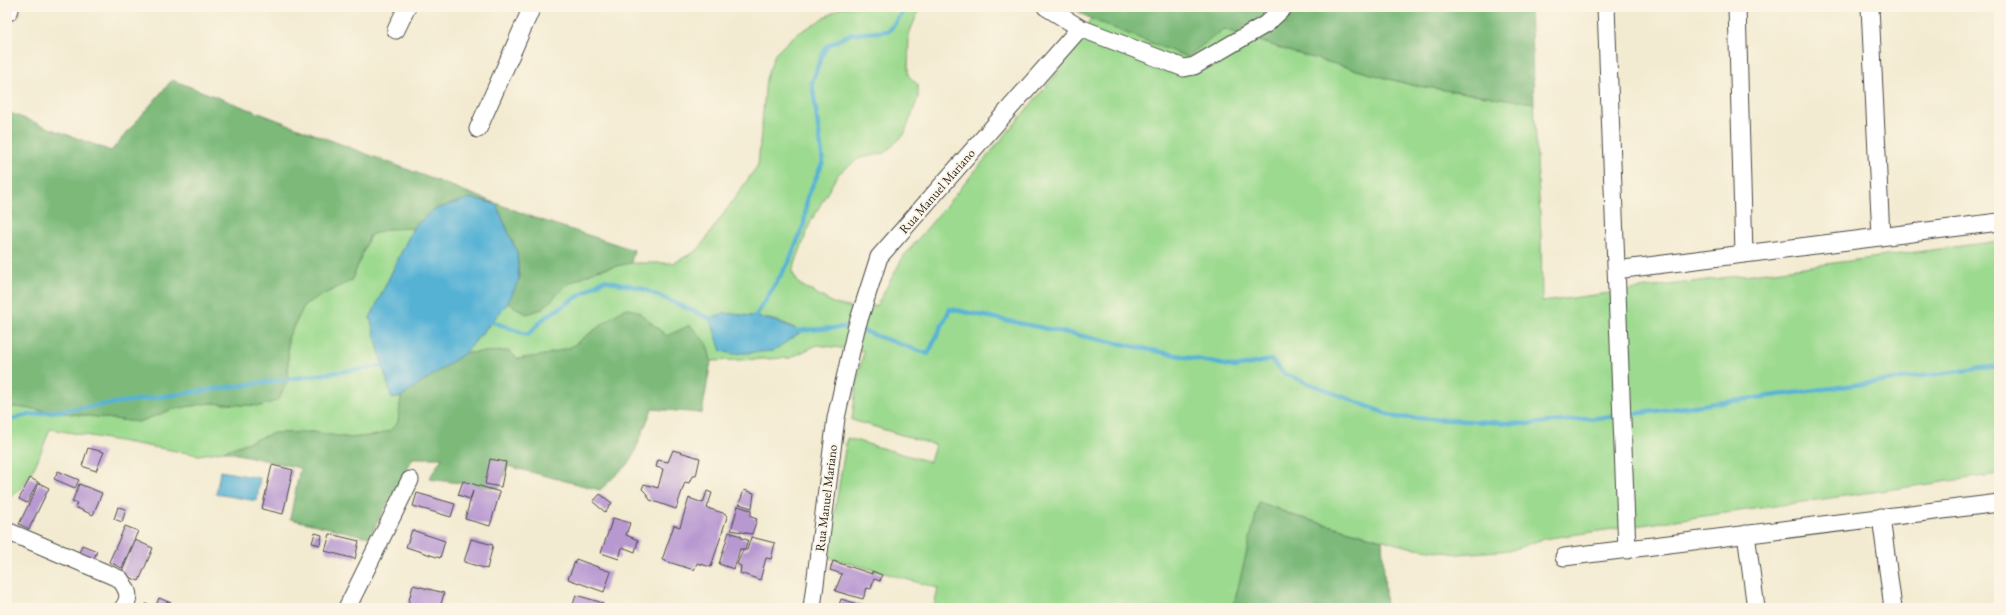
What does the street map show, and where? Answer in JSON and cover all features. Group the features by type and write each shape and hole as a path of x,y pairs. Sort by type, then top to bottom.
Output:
{"street":[{"path":"396,30 407,7"},
{"path":"478,129 532,7"},
{"path":"1046,7 1080,28 1184,68 1194,66 1266,24 1284,7"},
{"path":"1606,7 1627,550"},
{"path":"1737,7 1744,254"},
{"path":"1870,7 1881,237"},
{"name":"Rua Manuel Mariano","path":"812,608 836,418 856,329 879,257 1080,28"},
{"path":"1616,270 1999,222"},
{"path":"347,608 410,480"},
{"path":"1564,557 1999,503"},
{"path":"1881,517 1892,608"},
{"path":"7,532 120,579 128,590 128,602 124,608"},
{"path":"1746,534 1756,608"}],"green space":[{"path":"842,7 920,7 909,34 908,75 918,85 918,98 904,135 884,153 858,159 838,174 811,221 792,272 799,284 835,304 861,310 877,305 903,257 1058,72 1091,19 1187,57 1224,29 1292,52 1411,85 1534,103 1541,236 1542,302 1999,241 1999,474 1543,539 1512,550 1459,554 1409,547 1295,516 1260,502 1233,608 934,608 938,588 827,557 847,438 930,462 935,445 852,420 857,380 864,351 817,345 790,358 711,361 707,344 667,336 637,311 625,308 571,347 545,355 518,359 508,351 465,353 508,303 527,314 542,309 568,284 597,270 631,263 674,263 698,250 758,165 766,79 775,54 794,36","holes":["724,313 775,320 793,327 800,332 773,351"]},
{"path":"1071,7 1530,7 1534,103 1411,85 1292,52 1224,29 1187,57 1091,19"},
{"path":"172,80 535,218 634,250 631,263 597,270 568,284 542,309 527,314 508,303 519,279 517,252 496,204 470,198 433,210 413,228 387,229 370,235 352,280 305,304 288,338 288,380 278,400 261,406 209,403 174,409 138,422 7,406 7,112 111,151"},
{"path":"413,228 370,318 392,399 401,397 398,422 389,431 377,435 351,438 313,432 274,433 224,451 199,455 50,429 29,477 23,486 7,500 7,406 138,422 174,409 209,403 261,406 288,380 288,338 305,304 352,280 370,235 387,229"},
{"path":"625,308 637,311 667,336 690,325 707,344 711,361 702,413 652,409 631,461 600,490 508,466 499,488 429,479 442,458 413,458 369,537 290,519 300,468 224,451 274,433 313,432 351,438 377,435 389,431 398,422 401,397 465,353 508,351 518,359 545,355 571,347"},
{"path":"1259,502 1295,516 1382,540 1386,608 1233,608"}],"water":[{"path":"470,198 496,204 517,252 519,279 508,303 465,353 401,397 392,399 370,318 413,228 433,210"},
{"path":"724,313 773,321 792,327 801,332 773,351 733,354 721,351 710,318"},
{"path":"220,471 260,478 257,501 216,494"}],"building":[{"path":"88,448 104,452 96,471 82,466"},
{"path":"673,450 700,458 696,476 692,476 689,483 685,482 676,509 650,500 642,489 644,484 658,488 663,469 656,467 658,460 668,462"},
{"path":"490,459 506,462 501,487 485,484"},
{"path":"272,465 293,470 283,514 262,509"},
{"path":"58,471 79,480 75,488 54,479"},
{"path":"30,478 38,482 27,503 19,499"},
{"path":"463,481 500,492 490,526 465,519 473,491 470,499 458,495"},
{"path":"39,483 49,488 29,529 19,524"},
{"path":"79,484 102,493 93,515 75,507 77,503 72,502"},
{"path":"744,490 754,493 752,508 739,504"},
{"path":"707,491 712,493 707,508 726,514 727,517 711,567 697,563 694,570 662,560 674,525 680,527 689,498 703,503"},
{"path":"417,493 455,504 451,517 413,506"},
{"path":"600,494 612,503 605,512 593,502"},
{"path":"738,506 751,510 751,517 757,519 752,534 731,530"},
{"path":"118,507 126,509 122,522 114,519"},
{"path":"613,518 630,523 626,535 638,540 635,552 622,547 619,559 601,553"},
{"path":"125,526 138,531 122,568 109,562"},
{"path":"412,530 445,541 440,558 406,547"},
{"path":"729,532 748,540 745,549 740,549 734,569 719,564"},
{"path":"315,533 322,535 320,545 312,543"},
{"path":"330,534 359,541 355,559 325,551"},
{"path":"751,537 775,543 771,559 766,558 760,580 740,573 741,566 737,564 743,550 747,550"},
{"path":"471,539 493,545 487,569 464,562"},
{"path":"135,540 153,548 139,581 121,574"},
{"path":"82,545 97,551 92,563 77,558"},
{"path":"576,559 611,572 604,592 568,579"},
{"path":"833,561 872,574 872,571 882,575 880,581 874,579 871,589 867,588 863,599 835,591 842,574 830,570"},
{"path":"413,585 444,593 440,608 407,608"},
{"path":"576,595 603,603 601,608 572,608"},
{"path":"159,598 171,603 169,608 155,608"},
{"path":"841,599 865,606 864,608 838,608"},
{"path":"146,604 155,608 144,608"}],"waterway":[{"path":"752,322 789,262 804,224 807,198 823,162 812,82 821,58 827,46 851,34 889,31 907,7"},
{"path":"488,320 528,335 544,318 604,280 641,288 716,321"},
{"path":"860,330 928,354 950,309 1235,367 1271,360 1285,374 1395,417 1527,424 1619,416"},
{"path":"796,331 846,327 852,328"},
{"path":"7,421 22,416 383,366 386,361"},
{"path":"1626,415 1999,366"}]}
